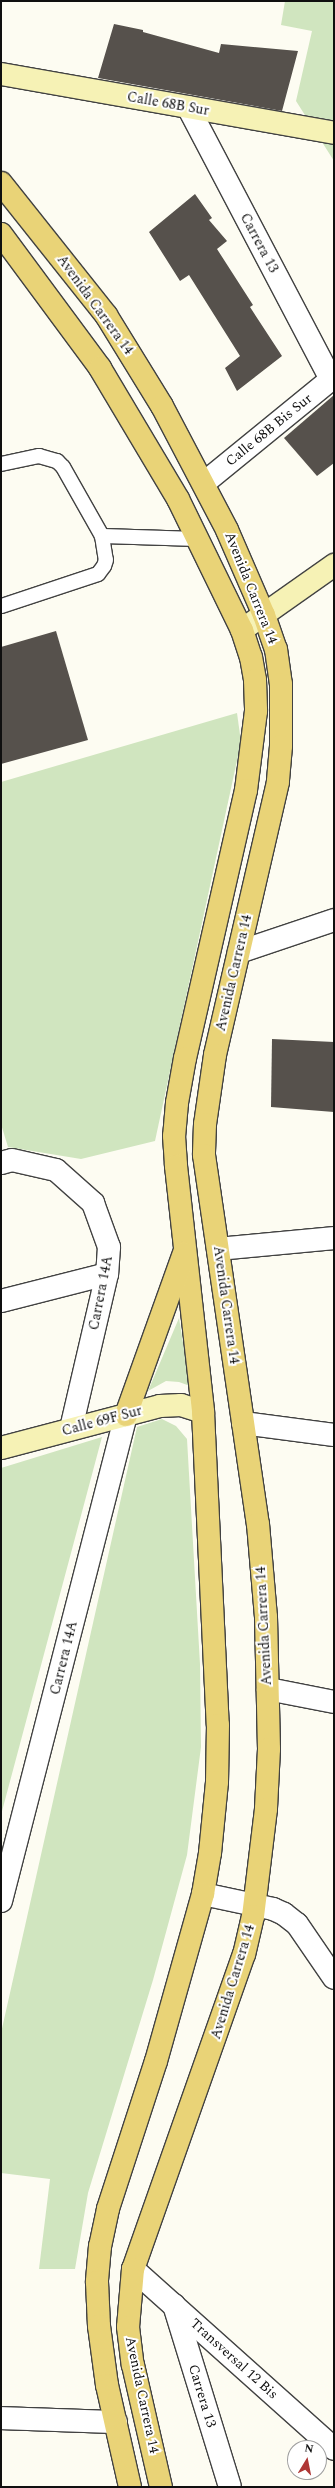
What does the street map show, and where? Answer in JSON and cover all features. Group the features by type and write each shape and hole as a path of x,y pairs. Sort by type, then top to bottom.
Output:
{"main road":[{"name":"Avenida Carrera 14","path":"1,183 106,315 162,406 204,483 264,615 276,649 281,684 281,746 278,782 215,1055 205,1124 204,1155 208,1191 218,1249 258,1524 266,1617 268,1688 269,1749 266,1809 254,1905 244,1954 232,1995 141,2243 133,2270 128,2327 132,2358 162,2487"},
{"name":"Avenida Carrera 14","path":"1,234 100,368 178,499 242,630 250,656 255,680 255,732 246,790 186,1050 177,1103 174,1136 185,1250 197,1343 203,1412 218,1725 214,1818 203,1894 156,2061 108,2210 100,2246 97,2282 99,2326 107,2385 130,2487"},
{"path":"126,1415 185,1250"}],"street":[{"name":"Calle 68B Sur","path":"1,74 334,134"},
{"name":"Carrera 13","path":"188,107 332,378"},
{"name":"Calle 68B Bis Sur","path":"204,483 332,378"},
{"path":"242,630 334,566"},
{"path":"240,952 334,920"},
{"name":"Carrera 14A","path":"6,1162 56,1170 92,1203 109,1247 107,1274 71,1429"},
{"path":"218,1249 334,1238"},
{"path":"1,1301 107,1274"},
{"name":"Calle 69F Sur","path":"1,1448 126,1415 175,1405 203,1412"},
{"name":"Carrera 14A","path":"1,1901 126,1415"},
{"path":"243,1423 334,1435"},
{"path":"268,1688 334,1702"},
{"path":"203,1894 273,1909 297,1924 334,1978"},
{"name":"Transversal 12 Bis","path":"133,2270 174,2305 334,2450"},
{"name":"Carrera 13","path":"174,2305 230,2487"},
{"path":"1,2418 116,2422"}],"lane":[{"path":"1,464 39,456 57,461 63,466 102,536 106,560 104,566 98,574 1,606"},
{"path":"102,536 198,539"}],"green space":[{"path":"285,1 334,1 334,161 296,101 312,31 281,25"},
{"path":"237,713 241,742 155,1141 81,1159 8,1147 1,1124 1,782"},
{"path":"179,1318 190,1386 179,1382 166,1381 148,1391"},
{"path":"162,1419 176,1426 187,1439 200,1664 201,1747 187,1855 153,1980 88,2193 75,2269 39,2269 50,2179 1,2173 1,2033 137,1427"},
{"path":"102,1437 1,1815 1,1468"}],"building":[{"path":"114,24 143,30 143,32 219,53 221,44 298,51 282,111 98,78"},
{"path":"195,194 212,218 209,220 227,241 217,249 253,305 250,307 282,356 237,391 225,368 240,356 189,275 180,281 149,232"},
{"path":"334,395 334,463 317,476 284,438"},
{"path":"56,631 88,740 1,764 1,647"},
{"path":"272,1039 334,1042 334,1112 271,1107"}]}
